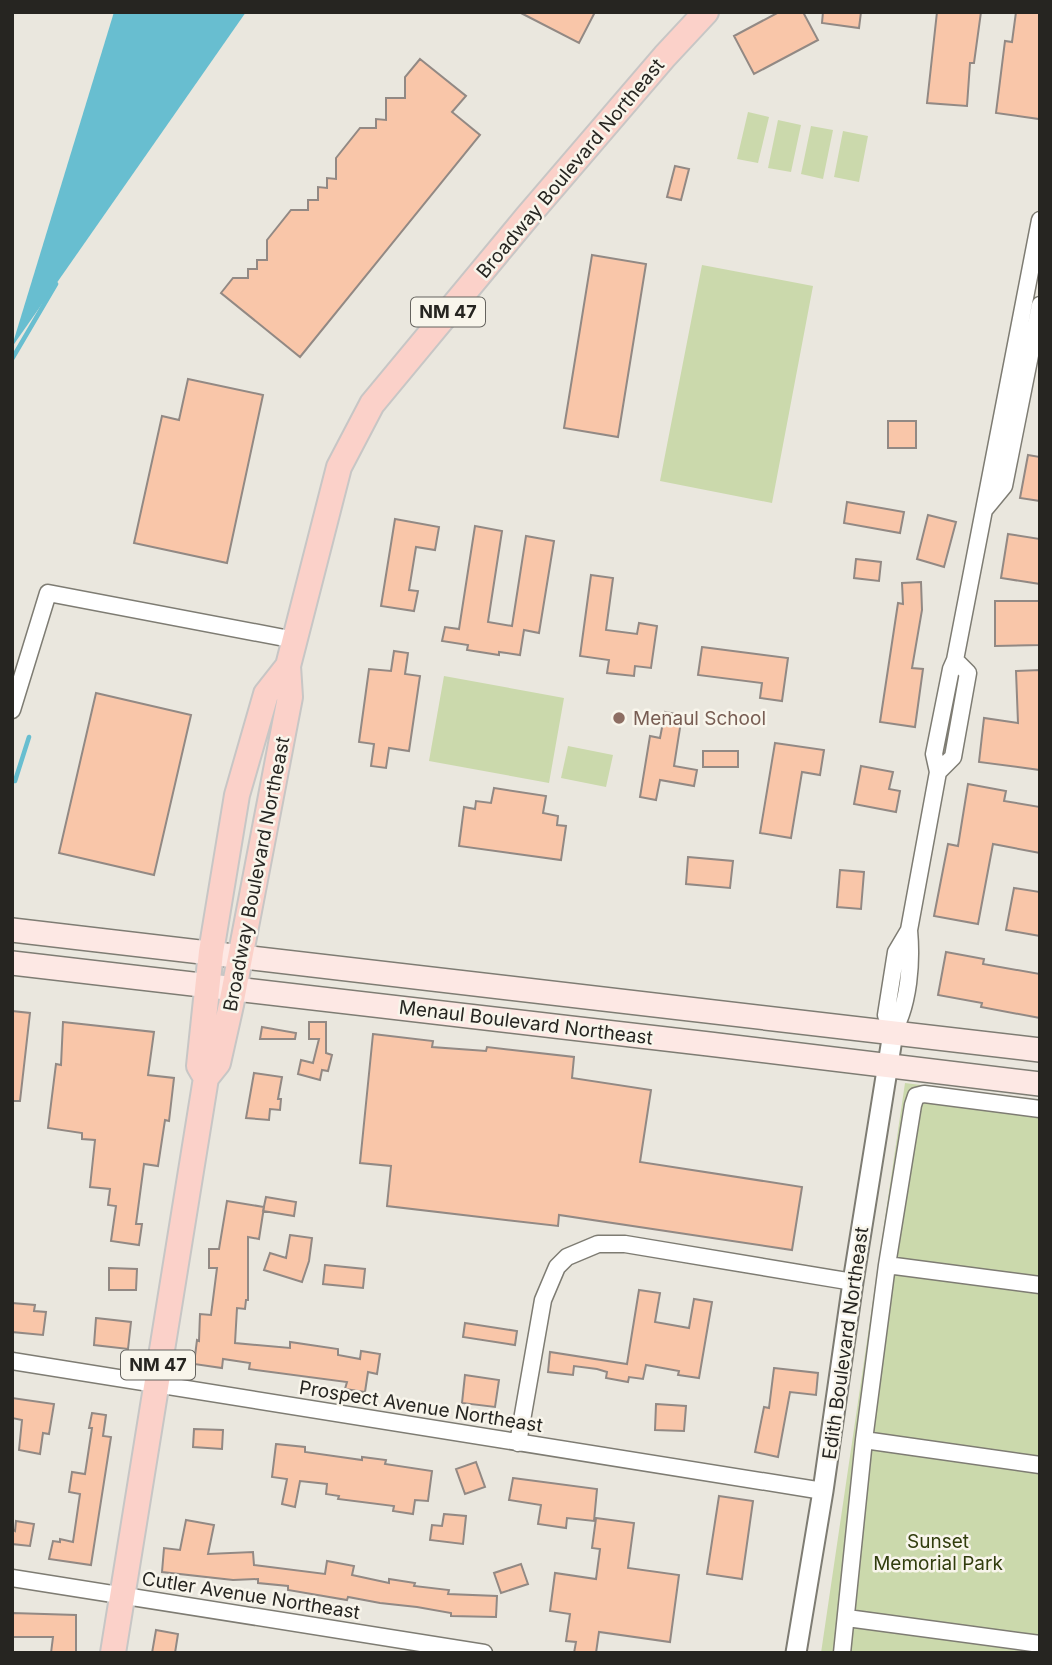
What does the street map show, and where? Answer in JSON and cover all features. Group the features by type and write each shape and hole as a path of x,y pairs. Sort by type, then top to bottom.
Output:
{"main road":[{"name":"Broadway Boulevard Northeast","path":"113,1653 206,1078 218,1063 290,696 288,666 339,467 372,404 664,56 706,12"},
{"name":"Broadway Boulevard Northeast","path":"206,1078 199,1066 211,953 237,795 267,694 288,666"},
{"name":"Menaul Boulevard Northeast","path":"12,930 1040,1050"},
{"name":"Menaul Boulevard Northeast","path":"12,963 1040,1084"},
{"path":"481,1017 485,985"}],"street":[{"name":"Edith Boulevard Northeast","path":"796,1653 893,1033 901,1019 911,955 909,930 938,772 953,757 968,674 955,660 1040,220"},
{"name":"Edith Boulevard Northeast","path":"985,509 1004,486 1040,305"},
{"path":"12,710 48,593 295,640"},
{"path":"842,1653 864,1440 887,1265 916,1096 924,1094 1040,1109"},
{"path":"518,1443 543,1300 557,1268 566,1257 598,1244 625,1244 853,1282"},
{"path":"887,1265 1040,1285"},
{"name":"Prospect Avenue Northeast","path":"12,1361 823,1491"},
{"path":"864,1440 1040,1465"},
{"name":"Cutler Avenue Northeast","path":"12,1578 484,1653"},
{"path":"847,1618 1040,1644"}],"green space":[{"path":"748,112 769,117 758,163 737,159"},
{"path":"778,120 801,125 791,172 768,168"},
{"path":"811,126 833,130 823,179 801,174"},
{"path":"843,131 868,136 859,182 834,177"},
{"path":"702,265 813,286 772,503 660,481"},
{"path":"444,676 564,698 549,783 429,761"},
{"path":"568,746 613,755 606,787 561,778"},
{"name":"Sunset Memorial Park","path":"905,1083 1040,1100 1040,1653 821,1653"}],"water":[{"path":"114,12 246,12 12,347 12,346"}],"building":[{"path":"519,12 595,12 579,43"},
{"path":"779,12 803,12 818,40 754,74 734,36"},
{"path":"823,12 861,12 859,28 822,23"},
{"path":"937,12 981,12 974,63 970,63 967,106 927,103"},
{"path":"1016,12 1040,12 1039,119 996,113 1005,41 1012,42"},
{"path":"420,59 466,96 452,112 480,135 300,357 221,293 233,278 248,278 248,269 257,269 257,260 267,260 267,240 291,210 308,210 308,200 318,200 318,187 327,188 327,178 336,179 336,158 360,128 376,128 376,119 386,120 386,98 405,98 405,77"},
{"path":"675,166 689,169 681,200 667,197"},
{"path":"592,255 646,264 618,437 564,428"},
{"path":"188,379 263,395 227,563 134,543 162,416 179,420"},
{"path":"888,421 916,421 916,448 888,448"},
{"path":"1028,455 1040,457 1040,501 1020,498"},
{"path":"847,502 904,512 900,533 844,523"},
{"path":"928,515 956,522 944,567 917,559"},
{"path":"395,519 439,527 435,550 416,547 409,590 418,591 414,611 381,606"},
{"path":"475,526 502,531 488,622 512,626 526,536 554,541 539,633 524,630 520,655 467,650 468,645 442,641 445,627 459,629"},
{"path":"1008,534 1040,539 1040,584 1001,578"},
{"path":"856,559 881,562 879,581 854,578"},
{"path":"591,575 613,578 606,630 637,634 639,623 657,626 651,668 635,666 634,676 607,673 609,660 580,656"},
{"path":"921,582 922,610 912,668 923,669 915,727 880,722 898,603 903,604 902,583"},
{"path":"995,601 1040,601 1040,645 995,646"},
{"path":"702,647 788,658 782,701 760,698 762,683 698,675"},
{"path":"394,651 408,653 405,674 420,676 409,751 389,748 386,768 371,766 374,744 359,742 369,669 391,671"},
{"path":"1040,670 1040,770 979,762 984,718 1018,723 1016,671"},
{"path":"96,693 191,715 154,875 59,853"},
{"path":"665,712 682,715 674,766 697,770 694,786 660,780 656,800 640,797 650,736 660,738"},
{"path":"775,743 824,750 820,775 802,772 791,838 760,833"},
{"path":"703,751 738,751 738,767 703,767"},
{"path":"861,766 893,772 889,789 900,791 896,812 854,804"},
{"path":"968,784 1006,791 1004,801 1040,807 1040,853 993,844 978,924 934,916 948,844 958,846"},
{"path":"494,788 546,796 543,813 558,816 557,825 566,826 561,860 459,846 464,807 475,809 476,801 491,803"},
{"path":"688,857 733,861 730,888 686,884"},
{"path":"840,870 864,872 861,909 837,907"},
{"path":"1014,888 1040,892 1040,936 1006,930"},
{"path":"946,952 984,959 983,964 1040,974 1040,1018 981,1007 982,1003 938,995"},
{"path":"12,1011 30,1013 20,1101 12,1101"},
{"path":"63,1022 154,1032 148,1075 174,1078 169,1121 165,1120 158,1166 144,1164 136,1224 142,1224 139,1245 111,1241 116,1206 108,1205 110,1189 90,1187 95,1140 82,1139 82,1133 48,1128 56,1064 61,1065"},
{"path":"309,1022 326,1022 326,1053 332,1055 328,1071 322,1070 320,1080 298,1074 301,1060 313,1063 319,1039 309,1039"},
{"path":"262,1027 296,1033 295,1039 260,1039"},
{"path":"373,1034 433,1041 432,1047 486,1051 487,1047 574,1057 572,1078 651,1090 640,1162 802,1187 792,1250 559,1215 558,1226 387,1206 391,1166 360,1163"},
{"path":"254,1073 282,1077 278,1099 281,1099 280,1110 270,1109 269,1120 246,1118"},
{"path":"266,1197 296,1202 294,1216 263,1211"},
{"path":"227,1201 264,1207 259,1239 248,1237 248,1300 245,1309 237,1308 235,1343 290,1348 290,1342 338,1349 338,1355 360,1359 361,1351 380,1354 377,1374 368,1372 365,1392 345,1389 347,1382 249,1369 250,1363 223,1359 222,1368 194,1364 197,1340 199,1341 200,1314 211,1315 217,1268 209,1268 209,1249 219,1249"},
{"path":"290,1235 312,1238 309,1261 302,1282 264,1270 270,1253 286,1258"},
{"path":"325,1265 365,1269 363,1288 323,1284"},
{"path":"109,1268 137,1269 136,1290 109,1290"},
{"path":"639,1290 660,1293 655,1322 689,1328 694,1299 712,1302 699,1378 646,1365 643,1379 629,1377 628,1382 606,1378 607,1372 597,1369 574,1366 573,1375 548,1372 550,1352 627,1364"},
{"path":"12,1303 35,1305 34,1311 46,1312 43,1335 12,1332"},
{"path":"96,1318 131,1322 128,1349 94,1345"},
{"path":"465,1323 517,1331 515,1345 463,1337"},
{"path":"774,1368 818,1373 816,1395 790,1392 778,1457 755,1452 764,1407 769,1408"},
{"path":"465,1375 499,1380 495,1407 462,1403"},
{"path":"12,1398 54,1404 49,1434 43,1433 40,1454 19,1450 22,1420 12,1418"},
{"path":"656,1404 686,1406 684,1431 655,1430"},
{"path":"92,1413 106,1415 103,1436 111,1437 91,1565 49,1559 53,1541 60,1542 60,1539 73,1542 80,1494 69,1492 72,1472 85,1474"},
{"path":"194,1429 223,1430 222,1449 193,1447"},
{"path":"276,1444 305,1447 305,1452 362,1460 362,1457 386,1460 385,1464 432,1471 428,1501 415,1500 413,1514 393,1511 394,1506 338,1499 339,1496 326,1494 327,1484 300,1481 295,1507 282,1504 287,1479 272,1477"},
{"path":"476,1462 485,1487 465,1494 456,1469"},
{"path":"513,1478 597,1489 594,1521 567,1518 566,1528 538,1524 541,1505 509,1500"},
{"path":"719,1496 753,1501 742,1579 707,1574"},
{"path":"444,1514 466,1516 463,1544 430,1540 432,1525 442,1526"},
{"path":"596,1518 634,1523 628,1568 679,1575 670,1642 599,1632 596,1653 574,1653 576,1642 566,1641 570,1614 550,1611 555,1573 596,1579 600,1549 592,1548"},
{"path":"186,1520 214,1525 208,1554 253,1552 254,1565 325,1574 327,1561 354,1566 352,1575 389,1583 389,1579 415,1583 414,1586 449,1590 448,1594 497,1596 496,1617 451,1616 451,1613 417,1607 348,1597 347,1600 288,1590 288,1586 258,1583 258,1579 233,1580 162,1572 164,1548 180,1550"},
{"path":"16,1521 34,1524 30,1546 12,1544 12,1529 15,1531"},
{"path":"521,1564 528,1584 501,1593 494,1573"},
{"path":"12,1613 76,1615 76,1653 51,1653 53,1637 12,1637"},
{"path":"156,1630 178,1634 175,1653 152,1653"}],"waterway":[{"path":"12,359 56,284"},
{"path":"15,781 29,737"}],"place":[{"name":"Menaul School","path":"619,718"}]}
